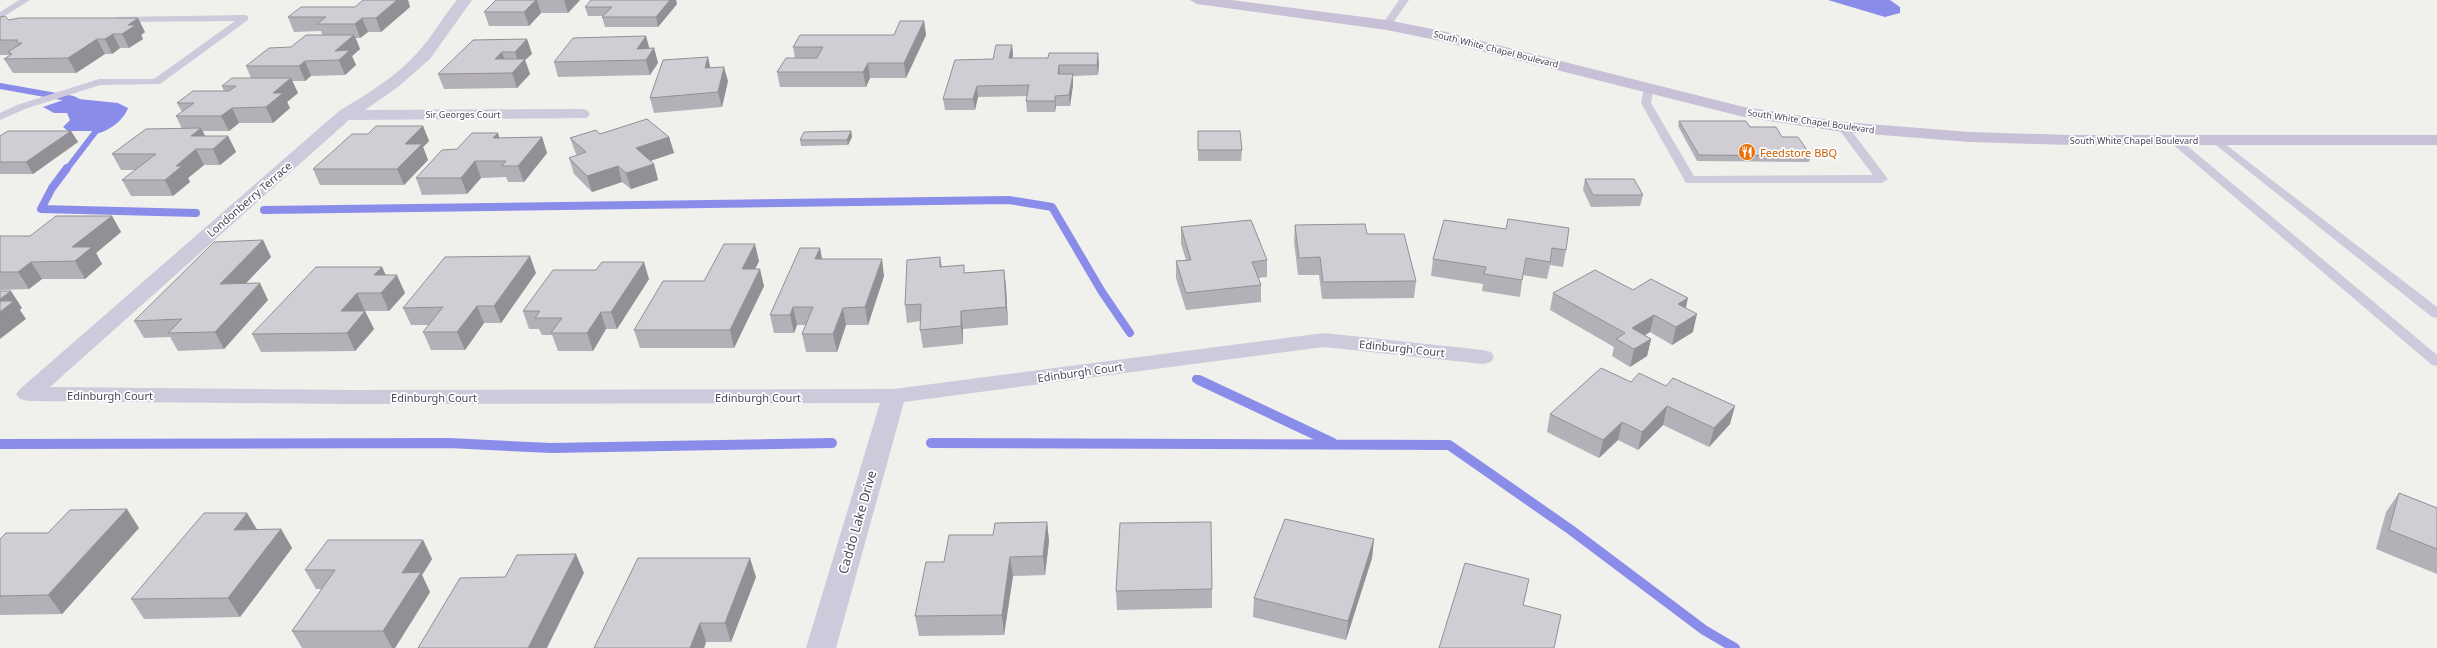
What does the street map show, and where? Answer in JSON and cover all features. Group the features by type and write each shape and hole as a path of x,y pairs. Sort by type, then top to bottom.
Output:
{"main road":[{"name":"South White Chapel Boulevard","path":"1197,0 1387,25 1500,49 1744,112 1842,127 1970,137 2174,140 2437,140"}],"street":[{"name":"Londonberry Terrace","path":"28,394 345,115 385,89 413,65 432,45 465,0"},
{"name":"Sir Georges Court","path":"345,115 582,114"},
{"name":"Edinburgh Court","path":"28,394 342,397 894,396 1324,340 1483,357"},
{"name":"Caddo Lake Drive","path":"821,648 894,396"}],"lane":[{"path":"0,16 25,0"},
{"path":"1387,25 1404,0"},
{"path":"0,117 22,107 99,82 156,82 245,18 107,19"},
{"path":"1649,88 1646,103 1690,180 1882,179 1842,127"},
{"path":"2174,140 2437,362"},
{"path":"2216,140 2437,314"}],"shaded area":[{"path":"1828,0 1890,0 1900,7 1900,13 1885,17"},
{"path":"69,98 118,103 128,108 123,117 115,125 100,133 95,134 96,131 68,131 63,127 70,120 67,113 54,113 43,107"}],"building":[{"path":"363,0 397,0 376,18 362,18 355,24 317,24 326,17 288,17 301,7 355,7"},
{"path":"496,0 536,0 524,12 484,12"},
{"path":"591,0 670,0 656,17 602,17 612,7 585,7"},
{"path":"5,16 9,20 19,18 138,18 128,25 136,25 122,34 113,34 105,39 97,39 68,58 4,59 12,54 8,52 22,43 18,43 18,40 0,40 0,17"},
{"path":"900,21 924,21 904,63 868,63 863,72 777,72 786,58 817,58 823,47 793,47 800,35 894,35"},
{"path":"306,35 354,35 335,51 350,50 339,60 305,61 299,66 246,66 269,48 291,47"},
{"path":"646,36 637,49 654,48 646,60 554,62 573,38"},
{"path":"527,39 515,52 502,52 495,59 525,59 512,73 438,74 473,40"},
{"path":"996,45 1012,45 1009,58 1048,58 1049,53 1098,53 1097,65 1059,65 1058,74 1073,74 1069,95 1055,96 1055,101 1026,101 1029,85 977,86 973,99 943,99 955,60 993,59"},
{"path":"708,57 705,68 724,67 718,92 650,98 663,60"},
{"path":"232,78 291,78 273,93 283,93 266,107 232,108 221,116 176,116 194,103 177,103 193,91 229,91 236,86 222,86"},
{"path":"647,119 669,137 636,148 654,164 626,173 618,166 587,176 569,158 586,152 570,138 596,130 600,134"},
{"name":"Feedstore BBQ","path":"1679,121 1746,121 1750,127 1776,127 1782,137 1798,137 1811,156 1699,155"},
{"path":"376,126 423,126 405,144 422,144 397,169 313,169 352,134 368,134"},
{"path":"201,128 191,136 228,136 213,149 196,149 176,166 182,166 165,180 122,180 156,154 112,154 146,129"},
{"path":"8,131 71,131 26,162 0,162 0,136"},
{"path":"851,131 847,140 800,140 804,132"},
{"path":"1198,131 1240,131 1242,150 1198,150"},
{"path":"472,133 498,133 493,138 542,137 518,166 502,166 506,161 475,161 461,178 416,178 442,150 457,149"},
{"path":"1585,179 1634,179 1643,195 1593,195"},
{"path":"56,216 112,216 72,247 92,247 75,261 31,262 18,272 0,272 0,236 30,236"},
{"path":"1508,219 1569,228 1566,250 1552,248 1550,262 1526,258 1522,280 1484,274 1486,267 1433,259 1444,220 1506,229"},
{"path":"1251,220 1267,260 1252,262 1261,285 1186,293 1176,261 1191,260 1181,227"},
{"path":"1365,224 1367,234 1404,234 1416,281 1323,282 1320,257 1299,258 1295,225"},
{"path":"263,240 220,284 260,283 215,332 168,333 182,319 134,321 214,242"},
{"path":"724,244 755,244 742,269 760,269 730,330 634,330 663,281 704,281"},
{"path":"800,248 820,248 815,259 882,259 865,307 843,308 833,334 802,334 813,307 793,307 790,315 770,315"},
{"path":"530,256 494,306 477,306 457,332 423,332 443,307 403,308 445,257"},
{"path":"940,257 940,267 964,265 964,273 1004,270 1006,307 961,311 961,326 920,330 921,304 905,305 907,260"},
{"path":"602,262 644,262 611,312 601,312 587,333 551,333 562,318 535,318 540,311 523,311 553,270 596,270"},
{"path":"316,267 382,267 374,275 397,275 381,293 357,293 341,311 365,311 347,333 252,334"},
{"path":"1595,270 1633,290 1651,279 1688,298 1678,304 1697,314 1676,327 1654,315 1632,328 1651,339 1634,349 1616,339 1625,333 1553,293"},
{"path":"0,291 11,291 0,299"},
{"path":"0,301 14,301 0,312"},
{"path":"1601,368 1631,382 1639,373 1666,386 1673,378 1735,406 1714,428 1667,406 1642,432 1622,422 1603,440 1550,414"},
{"path":"2399,493 2437,508 2437,549 2389,530"},
{"path":"127,509 48,595 0,596 0,539 6,533 48,533 70,510"},
{"path":"204,513 247,513 234,530 281,529 228,598 131,599"},
{"path":"1285,519 1374,539 1348,621 1254,598"},
{"path":"1047,522 1043,556 1010,557 1002,615 915,616 926,562 944,562 949,535 993,535 995,523"},
{"path":"1211,522 1212,589 1116,591 1120,523"},
{"path":"328,540 423,540 402,573 421,572 383,631 292,631 335,570 305,570"},
{"path":"576,554 528,648 418,648 460,578 505,577 517,555"},
{"path":"638,558 750,558 725,623 700,623 690,648 594,648"},
{"path":"1465,563 1529,579 1523,605 1561,615 1554,648 1439,648"}],"waterway":[{"path":"0,86 73,99 81,103"},
{"path":"67,169 96,131 98,121"},
{"path":"67,168 52,188 41,209 196,213"},
{"path":"264,210 1009,200 1052,207 1102,292 1130,333"},
{"path":"1196,379 1201,381"},
{"path":"1199,380 1333,443"},
{"path":"0,444 449,443 551,448 832,443"},
{"path":"931,443 1449,445 1571,530 1704,630 1735,648"}],"place":[{"name":"Feedstore BBQ","path":"1747,152"}]}
